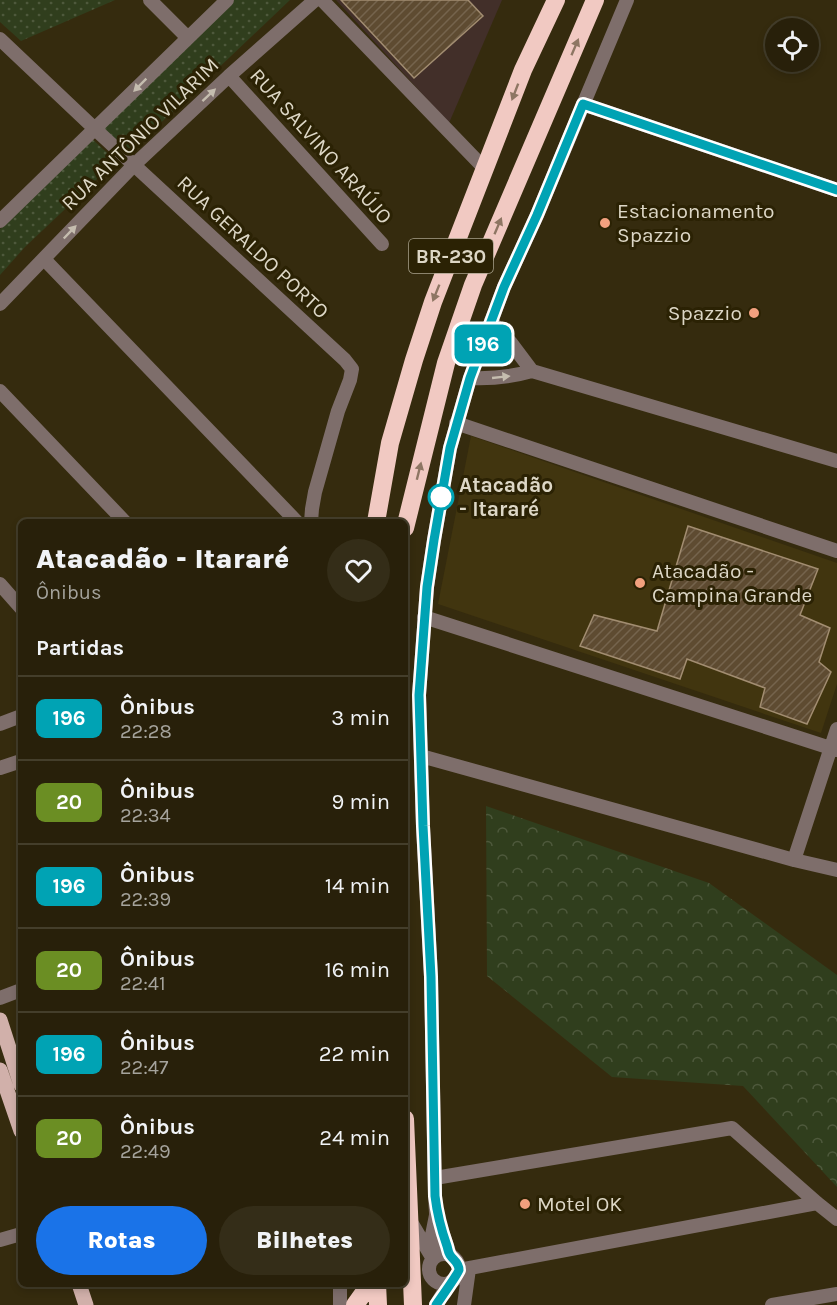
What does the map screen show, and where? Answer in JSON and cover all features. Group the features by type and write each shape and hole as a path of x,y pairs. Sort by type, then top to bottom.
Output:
{"highway":[{"name":"BR-230","path":"377,519 390,443 433,302 524,70 556,0"},
{"name":"BR-230","path":"407,519 446,363 473,285 595,0"},
{"path":"408,1192 414,1305"},
{"path":"355,1305 368,1287"},
{"path":"377,1287 378,1305"}],"main road":[{"path":"0,1020 18,1076"},
{"path":"0,1070 18,1122"},
{"path":"81,1287 86,1305"}],"street":[{"path":"150,0 188,38"},
{"name":"RUA ANTÔNIO VILARIM","path":"1,217 227,0"},
{"name":"RUA ANTÔNIO VILARIM","path":"0,304 134,165 315,0"},
{"path":"322,0 485,169"},
{"path":"439,1257 432,1235 436,1213 431,977 419,695 424,617 434,540 450,448 470,378 504,287 537,215 627,0"},
{"name":"RUA GERALDO PORTO","path":"0,39 352,369 315,492 311,519"},
{"name":"RUA SALVINO ARAÚJO","path":"229,76 382,244"},
{"path":"583,104 837,190"},
{"path":"44,259 294,519"},
{"path":"491,321 506,336 532,371"},
{"path":"470,378 496,379 532,371 837,461"},
{"path":"0,391 122,519"},
{"path":"456,423 837,551"},
{"path":"0,584 18,605"},
{"path":"424,617 834,748"},
{"path":"0,724 18,717"},
{"path":"794,860 834,748 837,729"},
{"path":"421,756 837,870"},
{"path":"0,768 18,762"},
{"path":"0,998 18,991"},
{"path":"435,1178 732,1128 837,1218"},
{"path":"436,1305 450,1282 464,1270 817,1203"},
{"path":"409,1217 414,1228 439,1257 456,1260 464,1270 464,1305"},
{"path":"0,1240 18,1234"},
{"path":"439,1257 429,1265 431,1277 442,1284 450,1282"},
{"path":"434,1280 436,1305"},
{"path":"340,1287 340,1305"},
{"path":"772,1305 837,1294"}],"shaded area":[{"path":"336,0 502,0 449,123"},
{"name":"Atacadão - Campina Grande","path":"471,436 837,563 837,684 821,733 438,604"}],"green space":[{"path":"0,0 115,0 21,41 0,22"},
{"path":"234,0 290,0 128,154 102,126"},
{"path":"91,138 116,161 25,247 0,275 0,229"},
{"path":"486,806 709,883 837,975 837,1187 743,1086 612,1077 487,976"}],"building":[{"path":"341,0 468,0 483,16 414,78"},
{"path":"688,526 818,569 800,615 830,628 819,662 831,672 807,724 760,707 765,688 687,659 680,679 580,646 594,615 657,631"}],"bus line":[{"name":"196","path":"436,1305 459,1270 456,1260 450,1255 436,1213 431,977 419,695 427,587 434,540 450,448 470,378 504,287 583,104 837,190"}],"place":[{"name":"Estacionamento Spazzio","path":"605,223"},
{"name":"Spazzio","path":"754,313"},
{"name":"Atacadão - Itararé","path":"441,497"},
{"name":"Atacadão - Campina Grande","path":"640,583"},
{"name":"Motel OK","path":"525,1204"}]}
